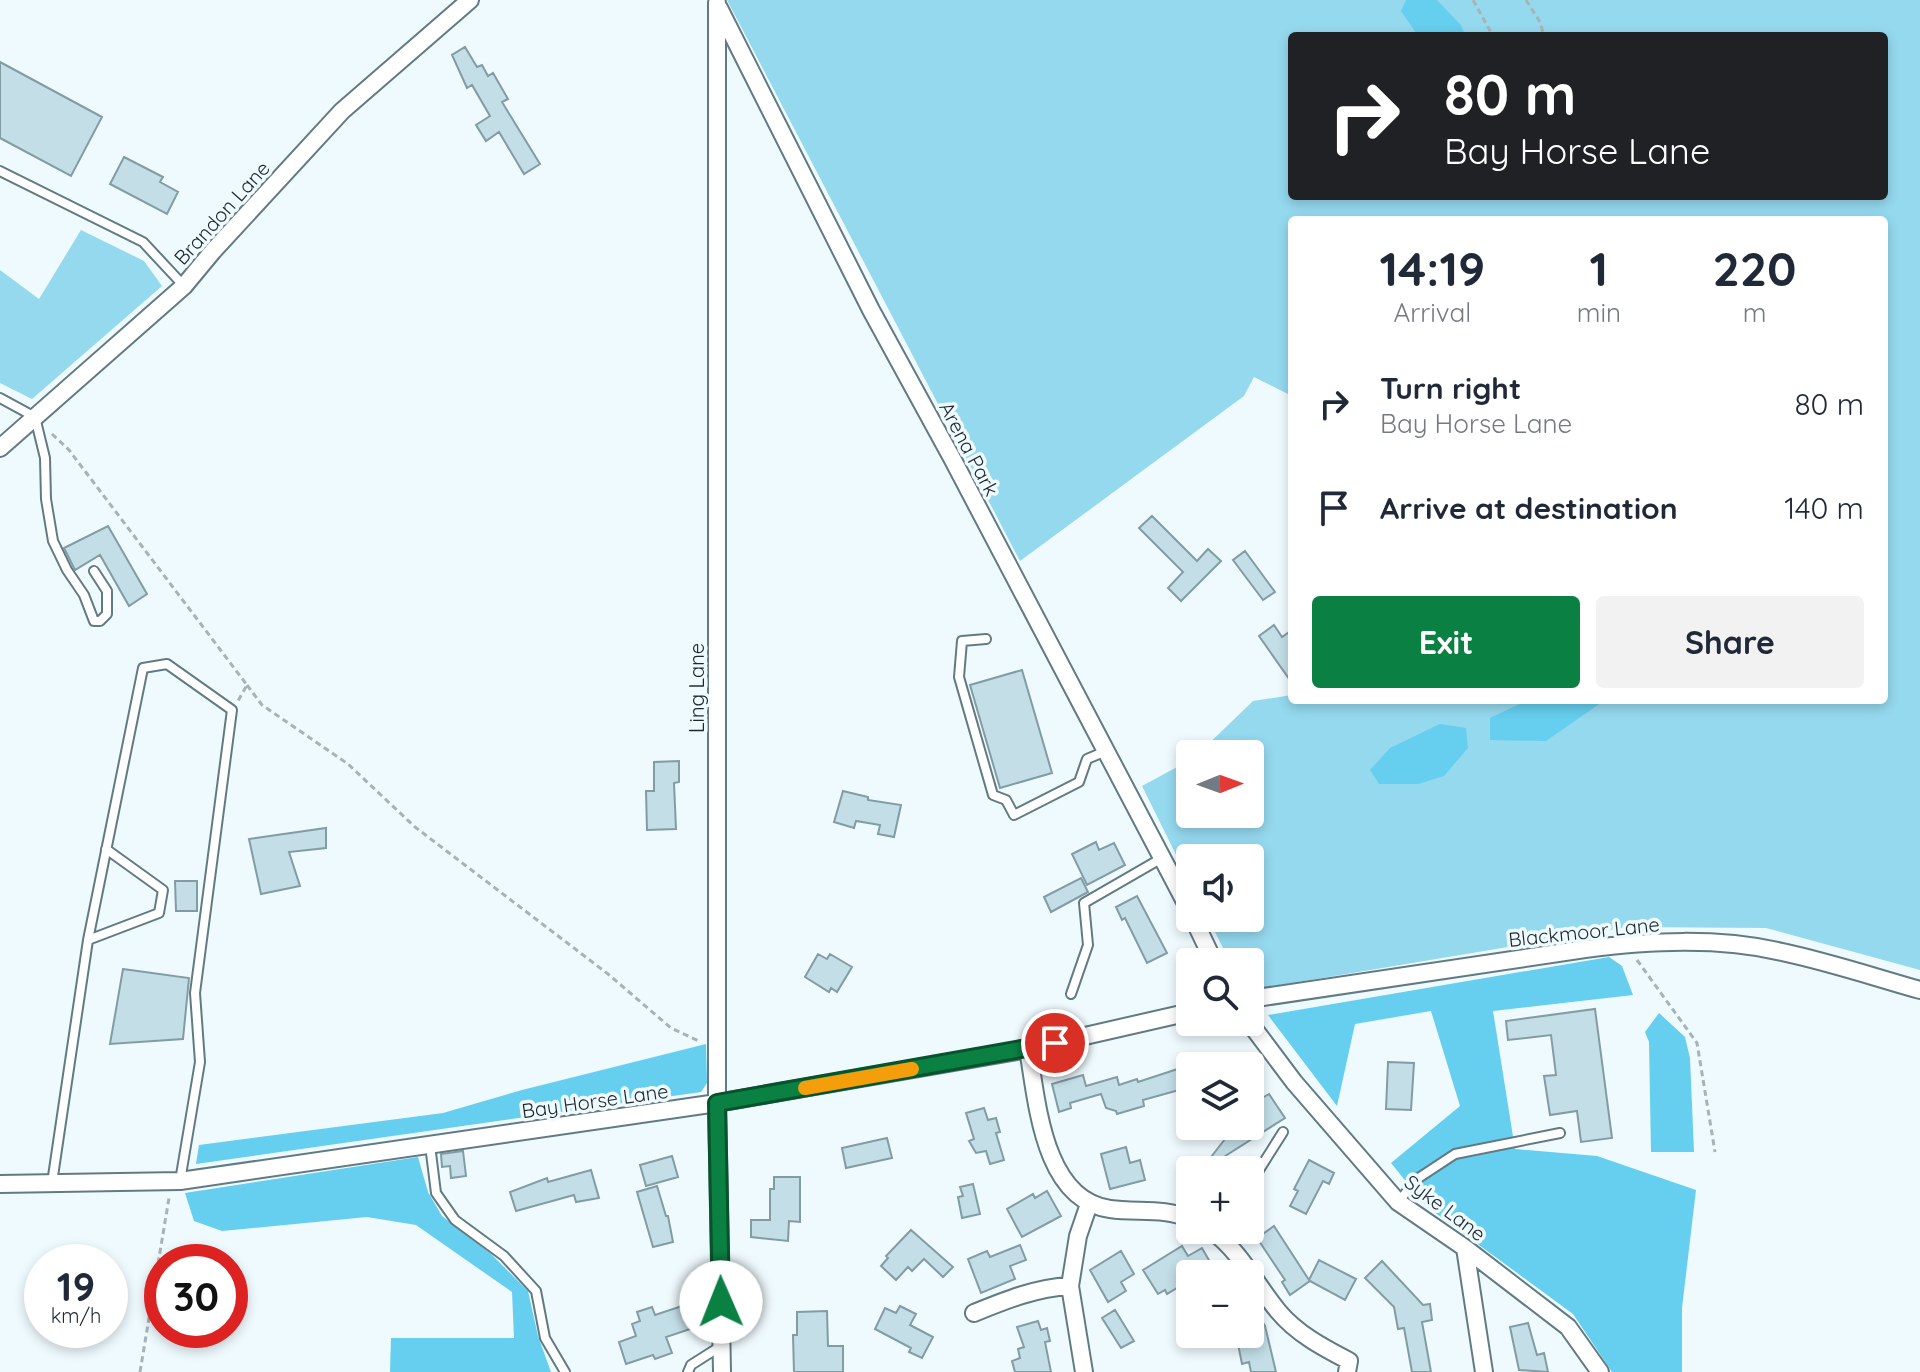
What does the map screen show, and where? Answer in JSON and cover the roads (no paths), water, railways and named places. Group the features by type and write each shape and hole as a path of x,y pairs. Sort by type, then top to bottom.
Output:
{"street":[{"name":"Brandon Lane","path":"0,448 184,286 342,111 470,0"},
{"name":"Arena Park","path":"716,2 871,310 1176,884"},
{"name":"Ling Lane","path":"716,2 717,1103 722,1372"},
{"name":"Blackmoor Lane","path":"1264,997 1625,944 1690,942 1780,951 1920,990"},
{"name":"Bay Horse Lane","path":"0,1184 176,1181 430,1145 717,1103 1028,1049 1176,1015"},
{"name":"Syke Lane","path":"1260,1036 1294,1082 1398,1202 1465,1248 1568,1327 1600,1372"},
{"path":"1028,1049 1044,1138 1060,1173 1073,1191 1089,1204 1110,1209 1176,1213"},
{"path":"1084,1372 1070,1286 1075,1248 1089,1204"},
{"path":"1229,1244 1279,1313 1318,1345 1349,1361 1347,1372"},
{"path":"1465,1248 1484,1372"},
{"path":"974,1313 1024,1293 1070,1286"}],"lane":[{"path":"0,171 143,242 184,286"},
{"path":"0,398 35,417 45,458 46,499 53,541 84,595 89,614 94,621 100,621 107,614 107,591 94,571"},
{"path":"986,639 962,641 959,677 993,795 1006,800 1014,815 1079,782 1087,759 1107,751"},
{"path":"51,1183 88,940 143,668 167,664 232,710 195,993 200,1062 176,1181"},
{"path":"88,940 159,913 163,890 106,849"},
{"path":"1071,994 1088,945 1084,903 1163,858"},
{"path":"1264,1162 1283,1132"},
{"path":"1398,1202 1417,1179 1455,1154 1560,1133"},
{"path":"430,1145 436,1193 455,1220 504,1256 536,1291 545,1338 565,1372"},
{"path":"688,1372 691,1365 722,1345"}]}
